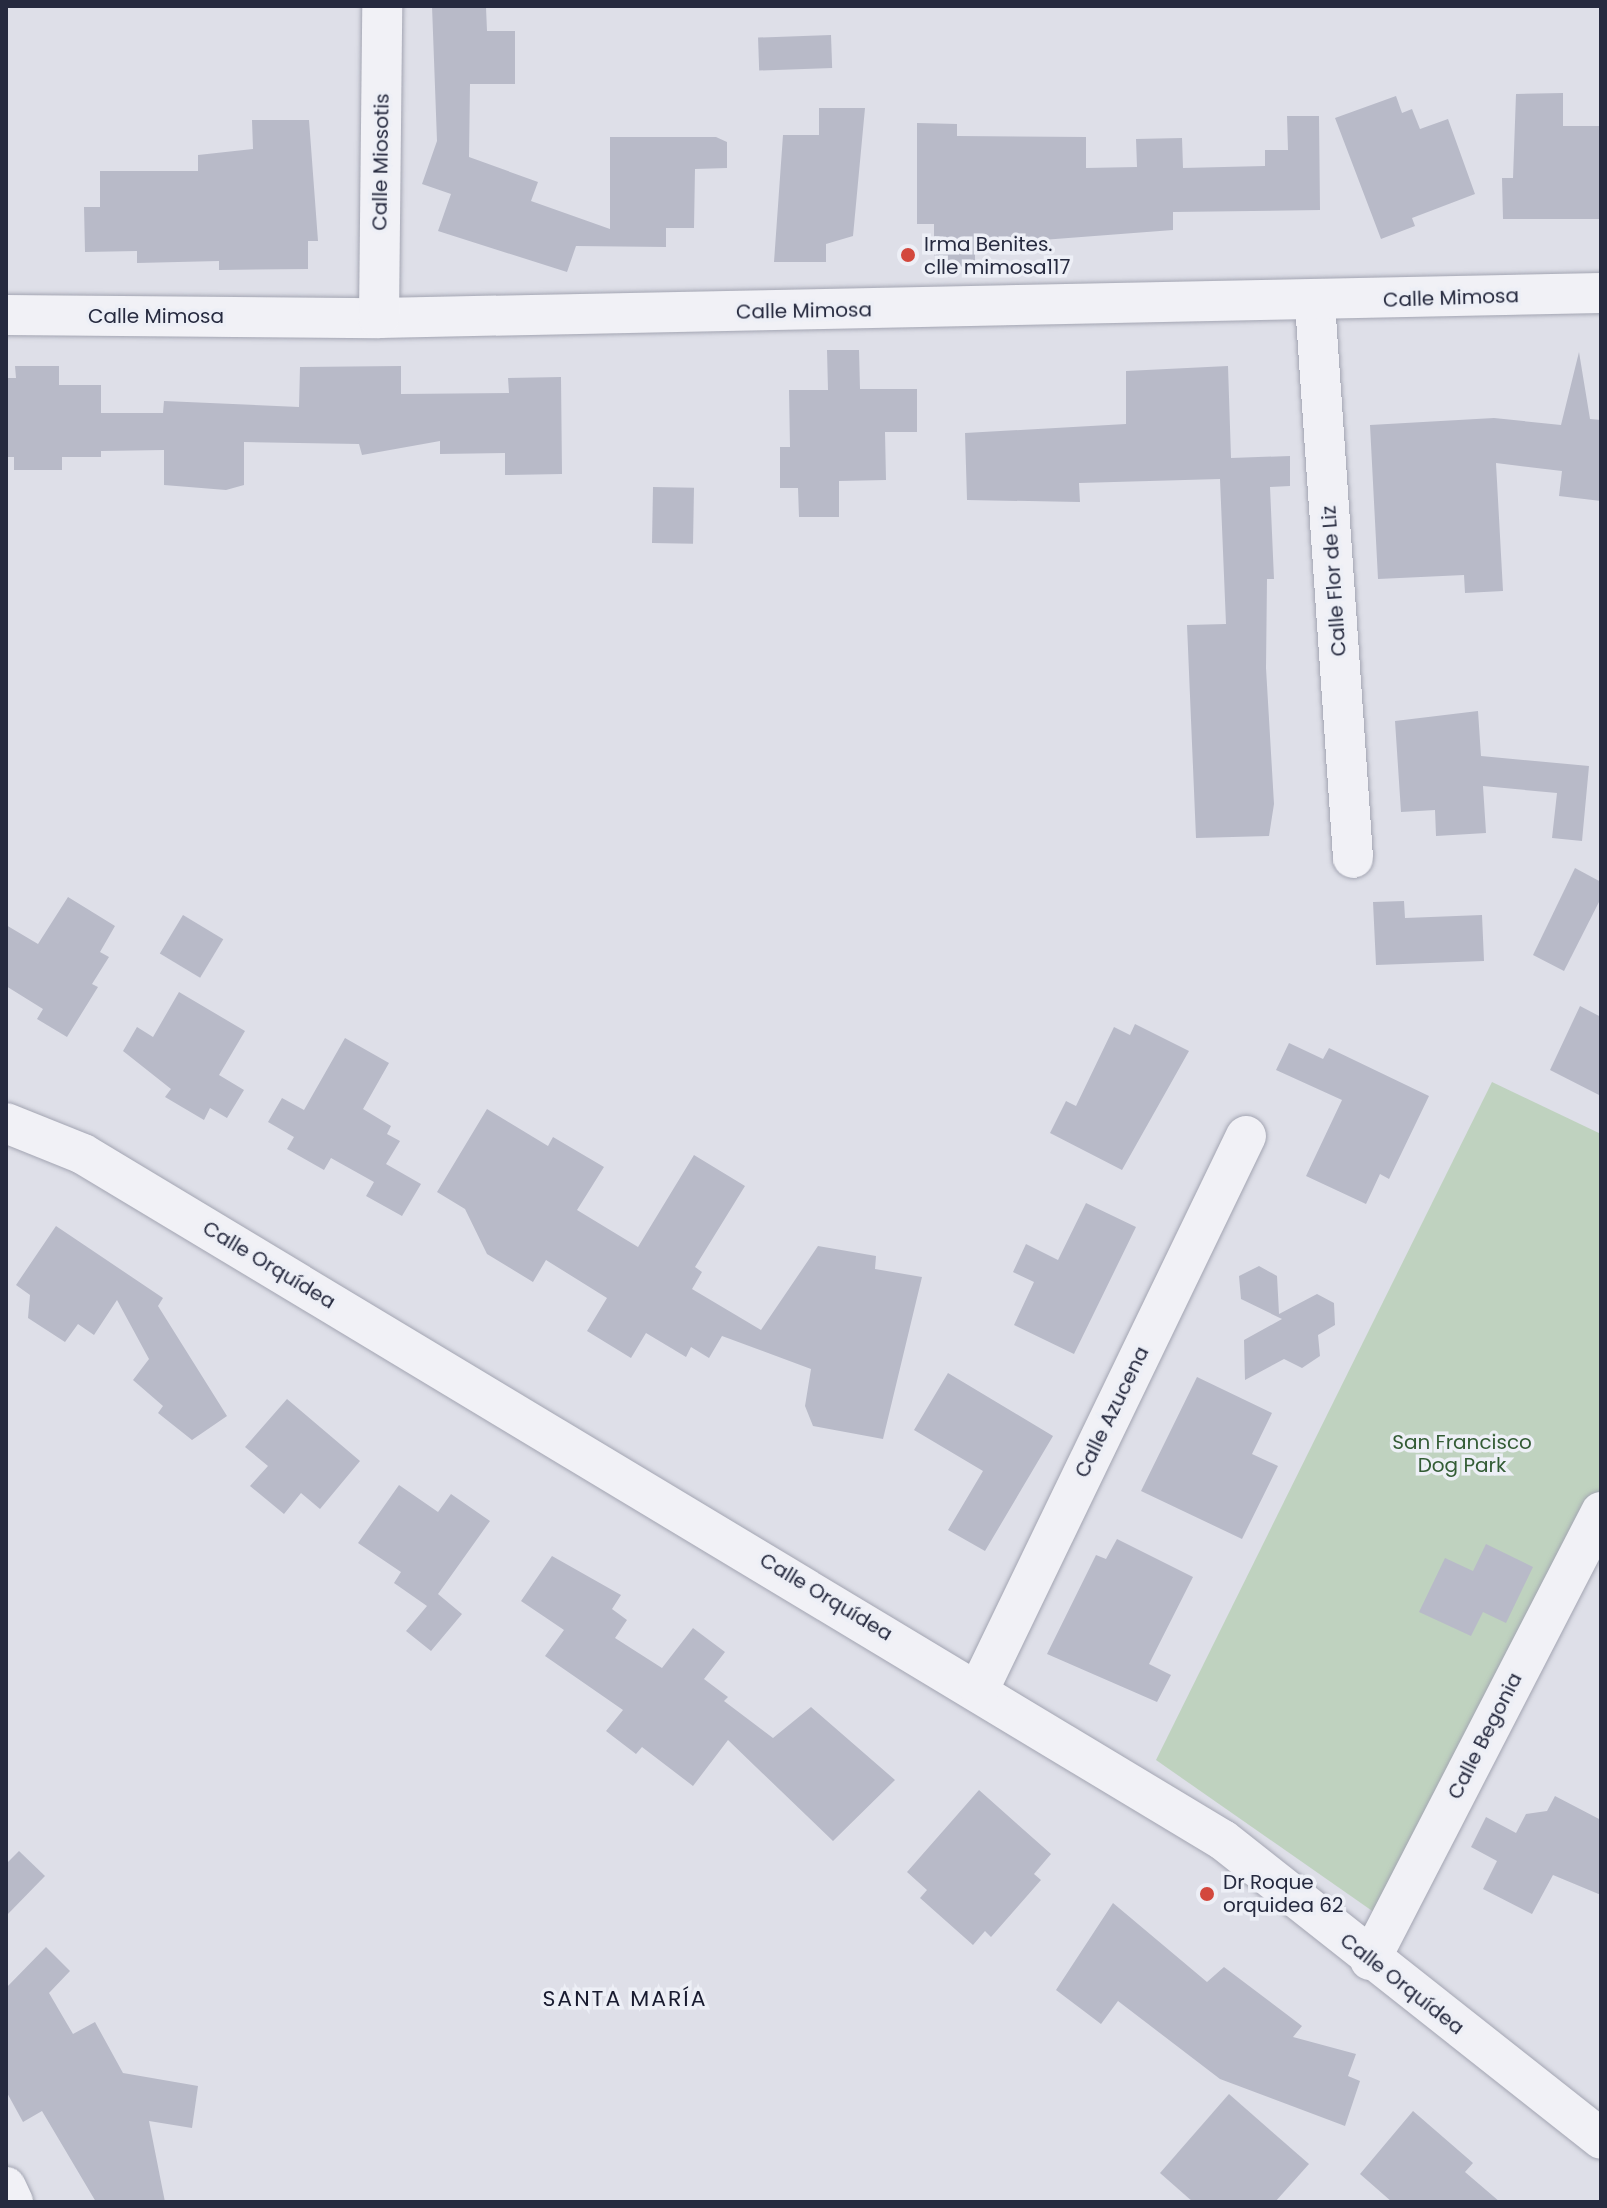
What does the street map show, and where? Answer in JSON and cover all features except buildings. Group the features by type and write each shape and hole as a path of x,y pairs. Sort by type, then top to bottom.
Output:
{"street":[{"name":"Calle Miosotis","path":"379,318 382,6"},
{"name":"Calle Mimosa","path":"6,315 379,318 1315,303 1601,293"},
{"name":"Calle Flor de Liz","path":"1315,303 1353,858"},
{"name":"Calle Orquídea","path":"6,1123 83,1154 979,1689 1223,1840 1370,1960 1601,2139"},
{"name":"Calle Azucena","path":"979,1689 1246,1136"},
{"name":"Calle Begonia","path":"1370,1960 1601,1512"},
{"path":"6,2187 13,2202"}],"green space":[{"name":"San Francisco Dog Park","path":"1492,1082 1601,1134 1601,1487 1378,1915 1156,1760"}],"place":[{"name":"Irma Benites. clle mimosa117","path":"908,255"},
{"name":"Dr Roque orquidea 62","path":"1207,1894"}],"district":[{"name":"SANTA MARÍA","path":"625,1999"}]}
